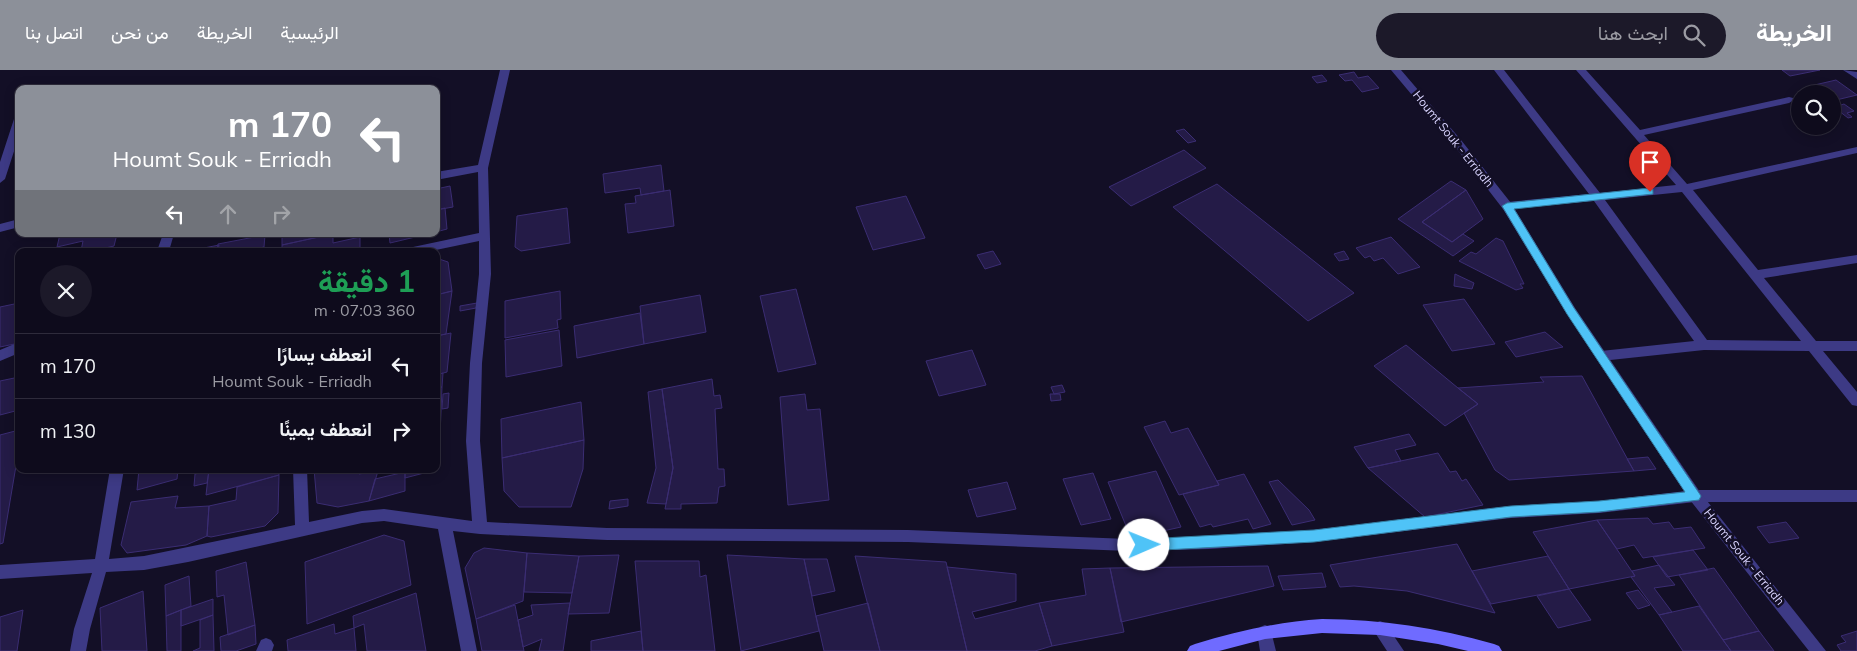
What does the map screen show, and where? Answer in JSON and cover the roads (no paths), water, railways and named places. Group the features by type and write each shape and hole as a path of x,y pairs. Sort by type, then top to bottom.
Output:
{"main road":[{"path":"1195,651 1265,632 1348,626 1380,628 1457,640 1494,651"}],"street":[{"path":"480,528 473,441 476,363 485,274 483,168 505,70"},
{"name":"Houmt Souk - Erriadh","path":"1396,70 1457,142 1507,206 1571,311 1695,496 1818,651"},
{"path":"1499,70 1597,197 1704,345"},
{"path":"1581,70 1685,188 1857,401"},
{"path":"1848,70 1857,76"},
{"path":"1636,134 1789,100"},
{"path":"0,179 15,132"},
{"path":"1507,206 1685,188 1857,150"},
{"path":"440,175 483,168"},
{"path":"0,228 15,224"},
{"path":"428,248 483,236"},
{"path":"1755,275 1857,259"},
{"path":"1601,356 1704,345 1857,346"},
{"path":"0,356 15,349"},
{"path":"78,651 82,629 101,566 116,473"},
{"path":"300,473 302,530"},
{"path":"0,572 144,562 188,555 362,517 384,516 480,528 607,534 908,536 1128,545 1208,543 1314,536 1511,512 1599,507 1695,496 1857,496"},
{"path":"444,523 468,651"},
{"path":"1380,628 1396,651"},
{"path":"1265,632 1268,651"}]}
